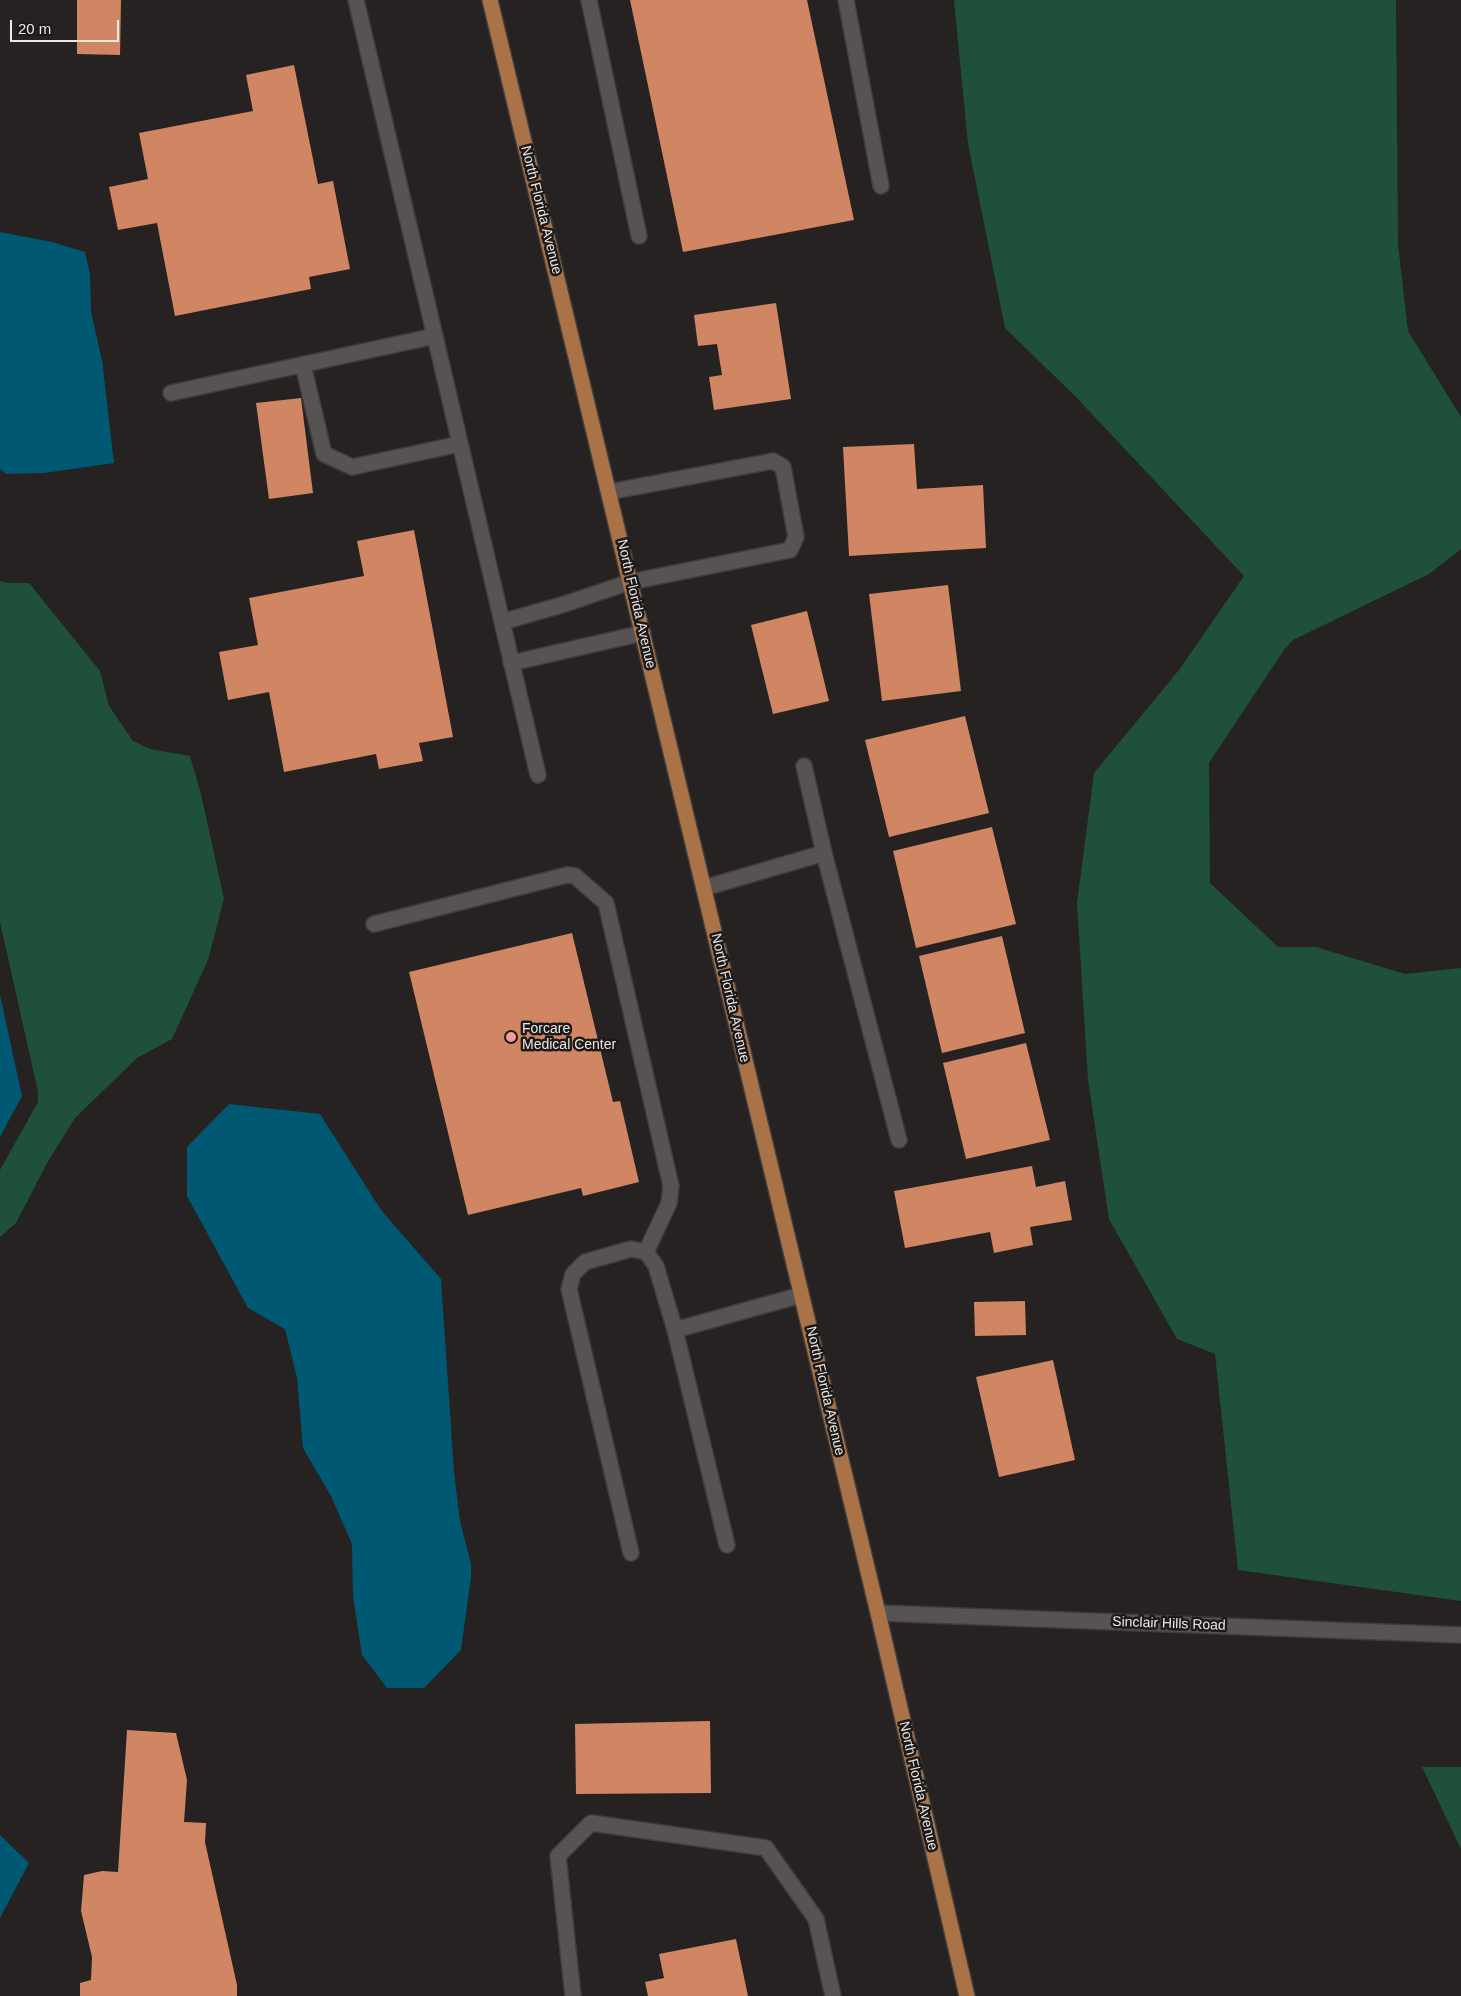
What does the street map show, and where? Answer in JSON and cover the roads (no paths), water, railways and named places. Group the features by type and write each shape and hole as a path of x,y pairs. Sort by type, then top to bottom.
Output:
{"main road":[{"name":"North Florida Avenue","path":"490,0 878,1613 967,1996"}],"street":[{"path":"356,0 538,775"},
{"path":"589,0 639,236"},
{"path":"846,0 881,186"},
{"path":"171,393 434,336"},
{"path":"303,364 324,454 352,467 460,444"},
{"path":"502,622 565,604 630,582 790,550 796,537 783,467 773,461 609,492"},
{"path":"511,663 642,633"},
{"path":"804,766 824,853 899,1140"},
{"path":"704,888 824,853"},
{"path":"374,924 567,875 575,876 606,903 628,992 671,1186 669,1203 646,1252"},
{"path":"631,1553 570,1289 573,1274 585,1262 631,1249 646,1252 656,1266 675,1330 727,1545"},
{"path":"675,1330 801,1295"},
{"name":"Sinclair Hills Road","path":"878,1613 1461,1635"},
{"path":"573,1996 558,1856 591,1823 766,1848 816,1919 833,1996"}],"water":[{"path":"0,232 52,242 85,252 90,274 91,312 102,360 114,463 44,473 6,474 0,469"},
{"path":"0,995 22,1096 0,1137"},
{"path":"229,1104 320,1114 381,1210 441,1279 454,1472 460,1521 471,1564 471,1577 461,1650 424,1688 387,1688 362,1655 353,1597 352,1544 331,1496 303,1448 297,1378 285,1329 248,1308 187,1196 187,1147"},
{"path":"0,1835 29,1863 0,1918"}],"place":[{"name":"Forcare Medical Center","path":"511,1037"}]}
